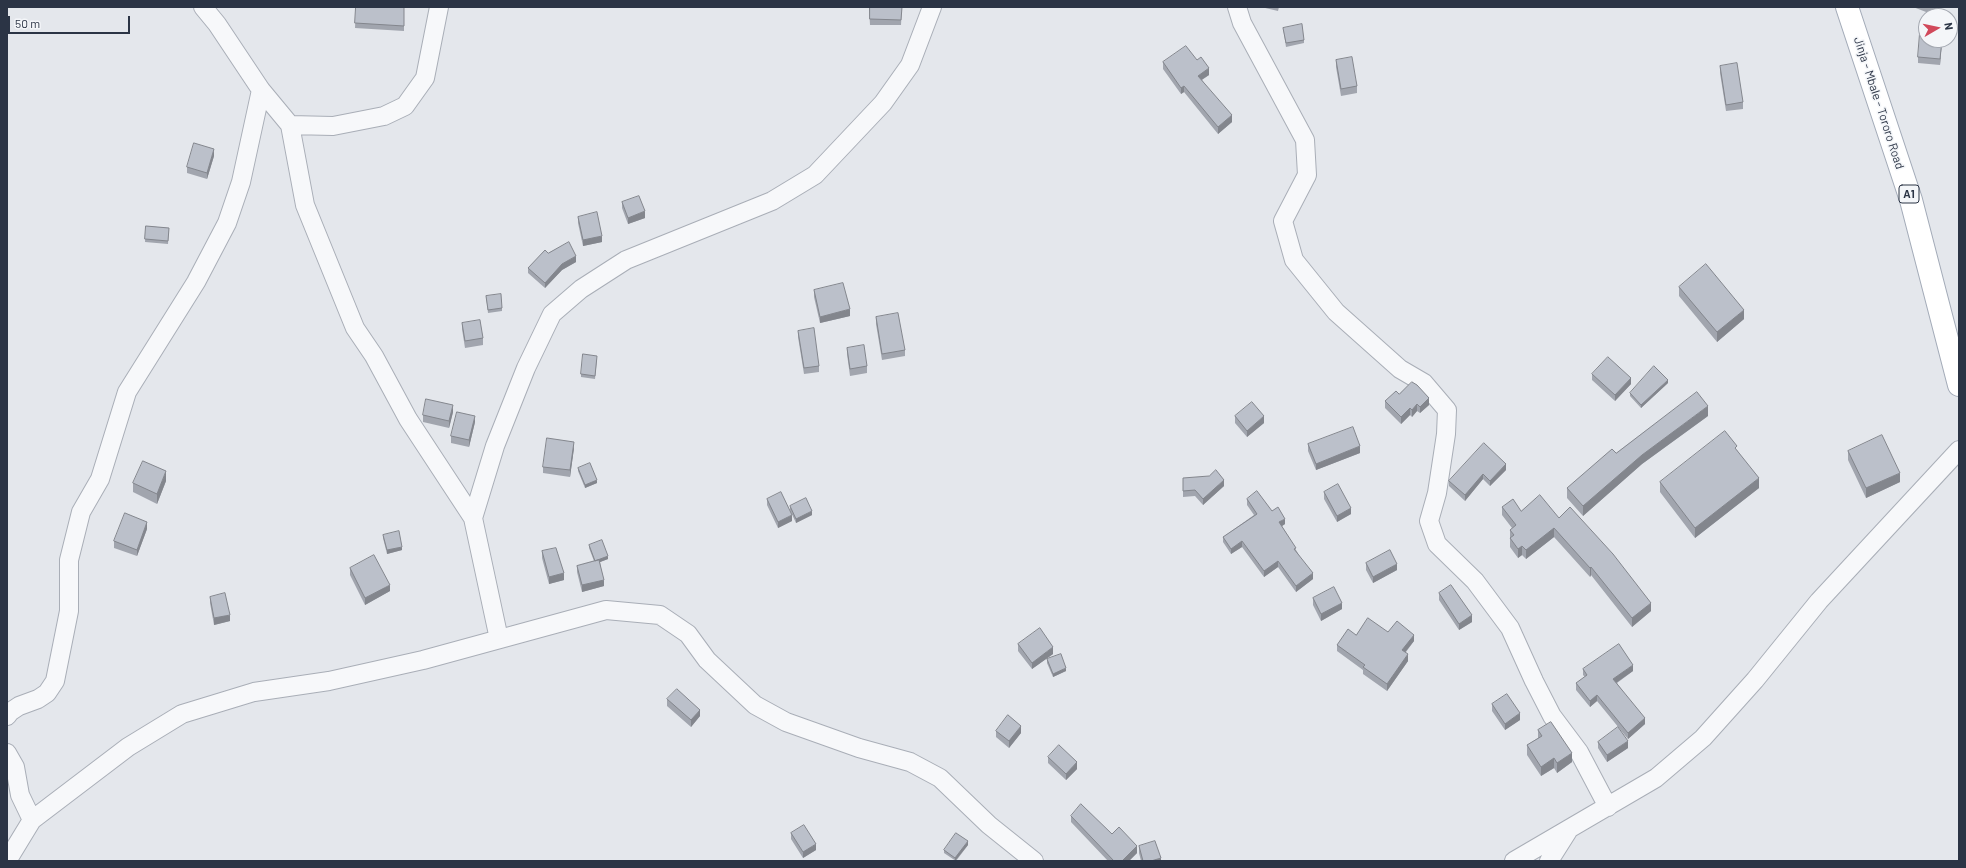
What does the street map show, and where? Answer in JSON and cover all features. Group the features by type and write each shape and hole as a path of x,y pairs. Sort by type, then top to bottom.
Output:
{"main road":[{"name":"Jinja - Mbale - Tororo Road","path":"1847,7 1911,200 1959,385"}],"street":[{"path":"203,7 217,24 261,90 290,125 305,205 355,328 374,356 408,419 473,518 499,639"},
{"path":"290,125 333,126 384,116 405,106 425,78 439,7"},
{"path":"473,518 495,446 526,368 552,314 580,289 626,260 772,201 814,175 883,104 910,65 932,7"},
{"path":"1238,7 1242,23 1305,140 1308,175 1283,221 1294,260 1336,312 1400,369 1424,383 1447,410 1446,434 1437,493 1429,521 1437,544 1474,581 1510,628 1552,716 1579,752 1608,807"},
{"path":"7,716 19,706 38,699 47,693 55,681 69,611 69,560 80,512 100,479 127,392 196,282 226,223 241,182 261,90"},
{"path":"1514,861 1656,778 1703,738 1755,680 1819,601 1959,450"},
{"path":"7,861 32,820 128,747 182,714 254,692 329,681 423,660 606,610 660,615 688,634 707,660 755,705 786,722 859,748 910,762 940,778 989,825 1034,861"},
{"path":"7,753 15,767 20,795 32,820"},
{"path":"1549,861 1570,829"}],"building":[{"path":"356,7 404,7 404,26 355,23"},
{"path":"870,7 902,7 901,20 870,19"},
{"path":"1302,24 1304,40 1286,43 1283,28"},
{"path":"1186,46 1197,60 1201,57 1209,68 1198,76 1232,115 1218,127 1184,86 1181,88 1163,62"},
{"path":"1919,48 1941,48 1940,59 1918,57"},
{"path":"1352,57 1357,86 1341,89 1336,60"},
{"path":"1737,63 1743,102 1726,105 1720,66"},
{"path":"194,143 214,149 207,173 187,167"},
{"path":"639,196 645,211 628,218 622,202"},
{"path":"597,212 602,236 583,240 578,217"},
{"path":"146,226 169,228 168,241 145,239"},
{"path":"569,242 576,256 562,264 545,283 528,268 545,250 548,253"},
{"path":"1706,264 1744,310 1717,332 1679,287"},
{"path":"843,283 850,309 820,317 814,290"},
{"path":"501,294 502,308 488,310 486,296"},
{"path":"898,313 905,350 882,354 876,317"},
{"path":"480,320 483,338 465,341 462,323"},
{"path":"814,328 819,366 804,368 798,331"},
{"path":"864,345 867,366 850,369 847,348"},
{"path":"583,354 597,356 595,376 581,374"},
{"path":"1608,357 1631,378 1615,395 1592,374"},
{"path":"1654,366 1668,380 1641,405 1630,393"},
{"path":"1412,382 1417,385 1429,398 1420,407 1417,404 1412,410 1410,408 1401,417 1385,401 1396,391 1399,394"},
{"path":"1697,392 1708,406 1642,455 1583,506 1567,488 1612,449 1616,453"},
{"path":"426,399 453,405 449,421 423,415"},
{"path":"1252,402 1264,416 1247,431 1235,416"},
{"path":"457,412 475,416 469,440 451,436"},
{"path":"1353,427 1360,446 1316,464 1308,444"},
{"path":"1725,431 1737,446 1735,448 1759,478 1695,528 1660,482"},
{"path":"1882,435 1900,473 1866,488 1848,451"},
{"path":"547,438 574,442 570,470 543,467"},
{"path":"1484,443 1506,464 1490,481 1483,474 1465,495 1449,481"},
{"path":"143,461 166,471 157,494 133,483"},
{"path":"590,463 597,480 585,485 578,468"},
{"path":"1216,470 1224,480 1203,499 1195,490 1183,491 1183,478 1209,476"},
{"path":"1338,484 1351,508 1337,516 1324,492"},
{"path":"1257,491 1272,511 1278,507 1285,519 1279,522 1296,548 1294,549 1313,573 1296,586 1278,561 1264,571 1242,541 1231,549 1223,537 1257,514 1247,499"},
{"path":"781,492 792,515 778,522 767,499"},
{"path":"1540,495 1559,518 1570,507 1613,554 1651,603 1632,618 1591,567 1590,568 1554,528 1526,550 1522,546 1518,549 1510,538 1514,535 1510,530 1516,525 1502,507 1513,499 1521,511"},
{"path":"806,498 812,511 796,519 790,506"},
{"path":"125,513 147,522 137,550 114,541"},
{"path":"399,531 402,547 387,550 383,535"},
{"path":"602,540 608,556 595,561 589,545"},
{"path":"556,548 564,573 549,577 542,551"},
{"path":"1390,550 1397,564 1373,577 1366,563"},
{"path":"374,555 390,585 365,598 350,568"},
{"path":"599,560 604,580 582,585 577,566"},
{"path":"1451,585 1472,615 1459,624 1439,593"},
{"path":"1334,587 1342,603 1321,614 1313,598"},
{"path":"225,593 230,615 214,618 210,597"},
{"path":"1368,618 1388,632 1397,621 1414,635 1402,650 1408,654 1387,684 1363,667 1365,665 1337,645 1348,629 1356,635"},
{"path":"1040,628 1053,647 1032,663 1018,644"},
{"path":"1619,644 1633,665 1613,679 1645,718 1628,733 1597,695 1590,701 1576,683 1587,675 1583,669"},
{"path":"1061,654 1066,668 1053,674 1047,659"},
{"path":"677,689 700,710 691,720 667,699"},
{"path":"1507,694 1520,713 1505,724 1492,704"},
{"path":"1008,715 1021,726 1009,741 996,731"},
{"path":"1551,722 1572,753 1557,763 1554,758 1541,767 1527,745 1542,736 1538,730"},
{"path":"1618,727 1628,741 1607,755 1598,742"},
{"path":"1059,745 1077,762 1066,774 1048,757"},
{"path":"1081,804 1112,834 1119,827 1137,846 1122,861 1114,861 1071,816"},
{"path":"804,825 816,844 803,852 791,833"},
{"path":"956,833 968,841 955,858 944,850"},
{"path":"1155,841 1161,858 1151,861 1143,861 1139,846"}]}
